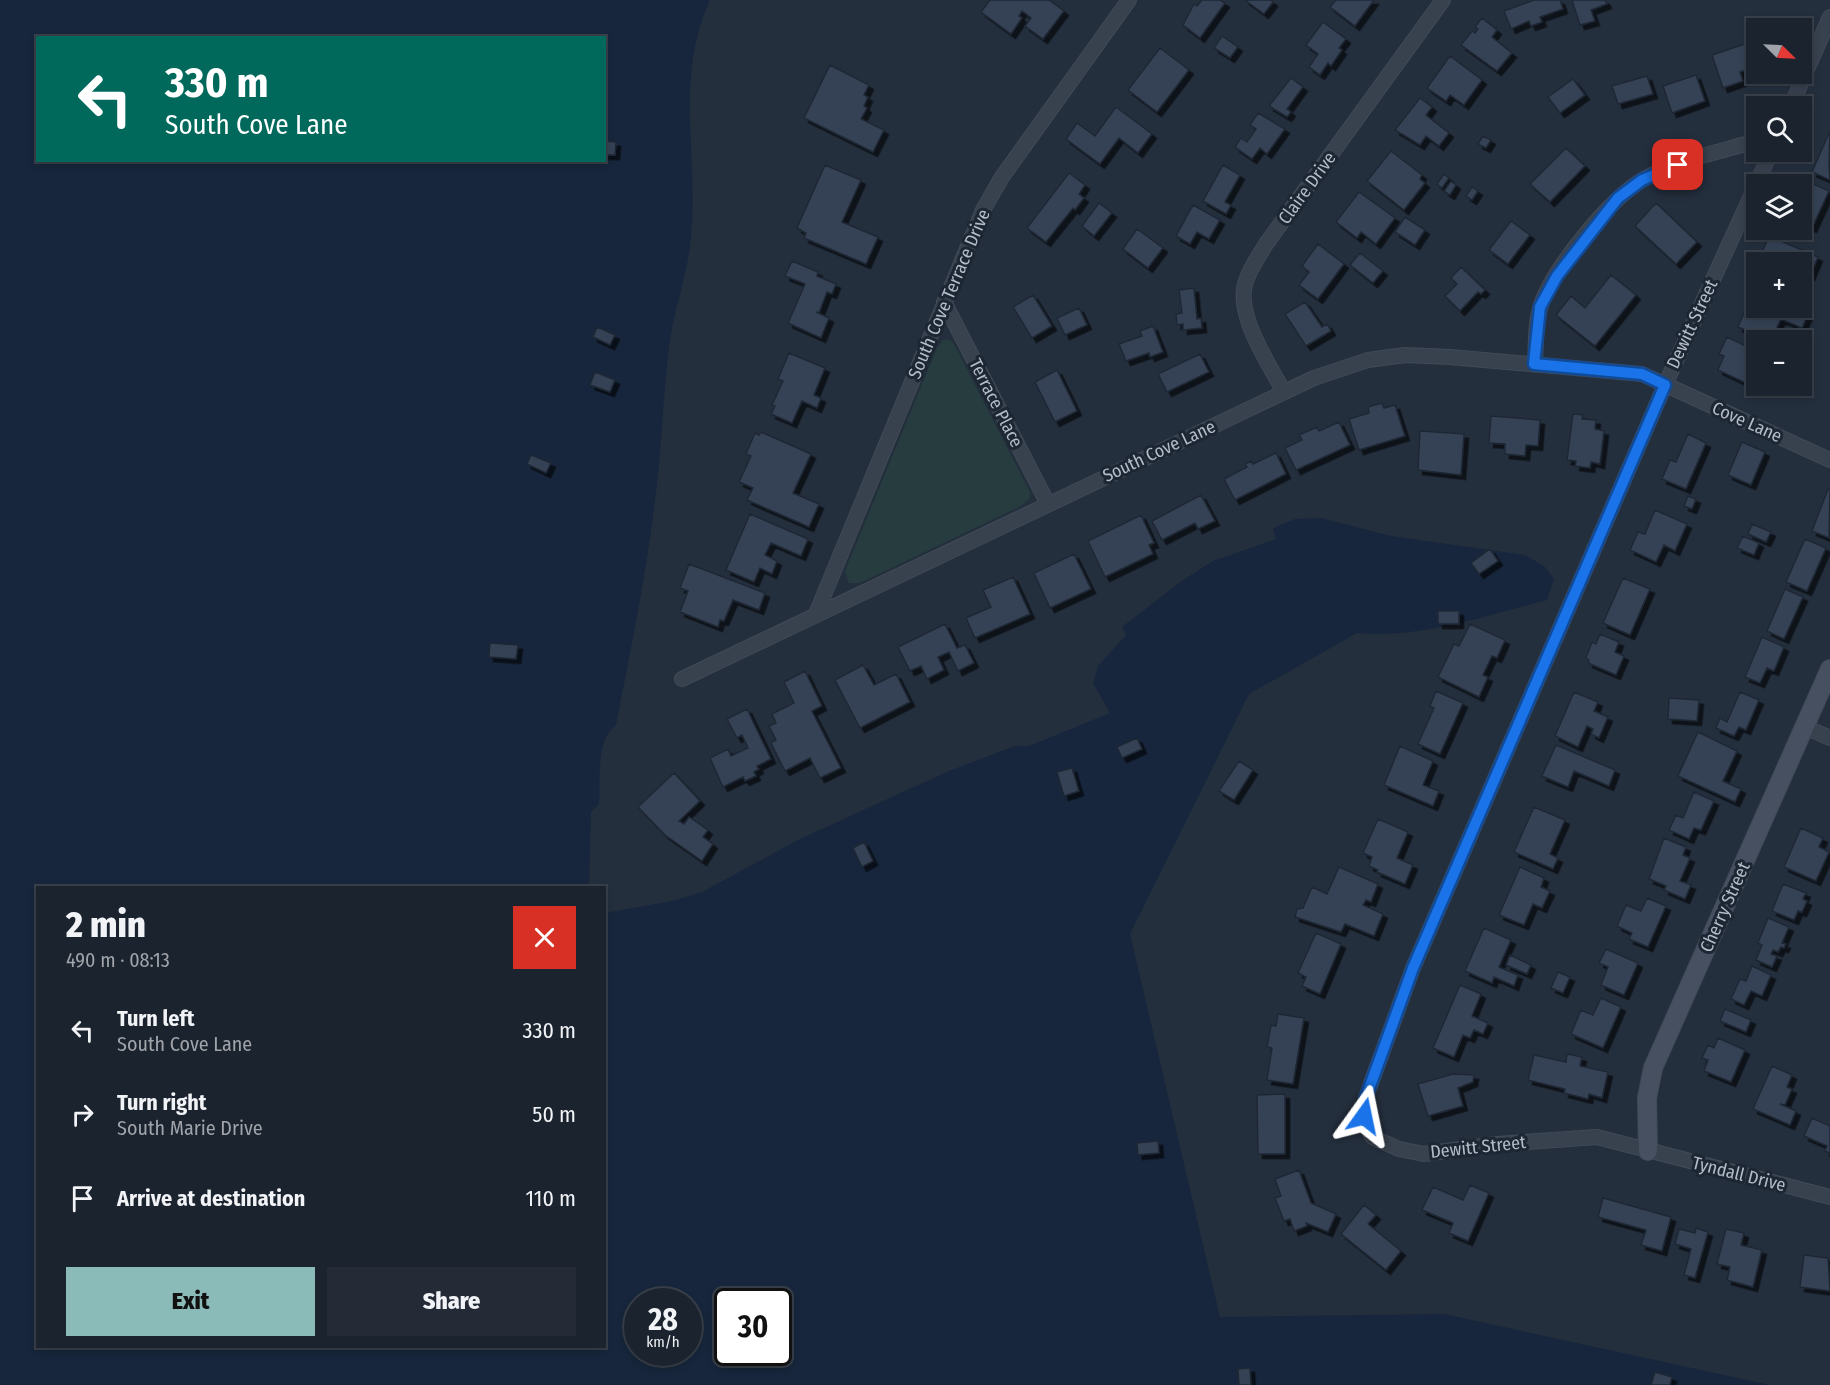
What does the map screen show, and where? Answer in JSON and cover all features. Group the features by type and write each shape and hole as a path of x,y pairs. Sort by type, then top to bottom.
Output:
{"street":[{"name":"South Cove Terrace Drive","path":"816,614 944,302 993,193 1130,0"},
{"name":"Claire Drive","path":"1284,392 1250,329 1243,298 1245,281 1266,244 1443,0"},
{"path":"1795,96 1830,17"},
{"path":"1534,364 1538,317 1546,293 1612,204 1652,175 1746,144"},
{"name":"Dewitt Street","path":"1648,1151 1597,1137 1497,1144 1424,1154 1399,1149 1372,1137 1364,1116 1366,1097 1413,968 1665,385 1766,162"},
{"name":"Terrace Place","path":"944,302 1048,504"},
{"name":"South Cove Lane","path":"682,679 1333,370 1386,356 1450,357 1642,374 1665,385"},
{"name":"Cove Lane","path":"1665,385 1830,460"},
{"name":"Cherry Street","path":"1648,1151 1647,1098 1653,1068 1830,669"},
{"path":"1805,727 1830,738"},
{"name":"Tyndall Drive","path":"1648,1151 1830,1197"}],"green space":[{"path":"943,340 950,340 954,344 1030,492 1029,499 1021,506 860,583 849,583 845,571 937,348"}],"water":[{"path":"0,0 710,0 699,30 690,88 693,206 691,237 669,348 658,475 633,638 616,725 609,732 602,750 599,804 591,812 589,886 36,886 36,1348 606,1348 606,913 672,901 702,892 802,838 949,771 1015,746 1029,746 1110,713 1093,683 1098,666 1126,635 1122,627 1183,580 1213,561 1276,539 1273,528 1295,519 1321,518 1391,536 1525,555 1544,566 1554,579 1547,600 1453,625 1405,633 1357,633 1249,694 1130,934 1220,1317 1444,1314 1770,1385 0,1385"}],"building":[{"path":"990,0 1049,0 1064,11 1043,39 1025,26 1031,18 1022,11 1019,16 1022,18 1011,34 981,12"},
{"path":"1202,0 1220,0 1225,3 1200,38 1183,25 1194,4 1197,6"},
{"path":"1245,0 1271,0 1273,2 1264,14"},
{"path":"1336,0 1374,0 1355,26 1330,7"},
{"path":"1534,0 1560,0 1563,9 1540,17 1542,22 1531,26 1529,21 1511,29 1504,11"},
{"path":"1572,0 1605,0 1607,4 1591,10 1595,21 1580,25"},
{"path":"1482,18 1497,30 1492,37 1512,53 1497,71 1461,45 1472,31 1475,33 1478,29 1475,27"},
{"path":"1323,22 1346,39 1339,48 1342,50 1331,66 1328,63 1320,75 1309,67 1318,54 1306,45"},
{"path":"1222,36 1238,47 1230,58 1214,48"},
{"path":"1745,44 1746,70 1740,72 1743,81 1723,88 1712,55"},
{"path":"1160,48 1189,70 1157,112 1128,90"},
{"path":"1450,56 1482,80 1464,105 1450,95 1446,101 1427,88"},
{"path":"830,65 869,85 864,95 868,97 864,106 867,108 861,119 884,130 873,152 804,118"},
{"path":"1696,75 1705,101 1672,113 1663,86"},
{"path":"1647,76 1653,94 1618,104 1612,86"},
{"path":"1291,78 1303,87 1287,109 1291,112 1287,117 1269,106"},
{"path":"1573,79 1585,95 1560,113 1548,97"},
{"path":"1420,98 1432,107 1426,115 1449,133 1439,146 1426,136 1420,145 1395,130"},
{"path":"1116,107 1152,134 1138,153 1119,138 1100,164 1066,139 1077,123 1095,136"},
{"path":"1258,113 1285,129 1267,154 1260,148 1252,159 1235,147 1241,138 1247,142 1256,129 1250,125"},
{"path":"1830,131 1829,166 1830,180 1812,172"},
{"path":"1483,136 1491,140 1486,148 1478,144"},
{"path":"606,141 616,142 615,155 606,155"},
{"path":"1566,148 1585,166 1550,202 1530,184"},
{"path":"1391,151 1422,175 1420,179 1425,183 1404,210 1367,181"},
{"path":"825,165 861,180 842,222 878,237 866,264 804,238 806,233 797,228"},
{"path":"1223,165 1240,175 1225,202 1231,205 1226,214 1203,201"},
{"path":"1069,173 1085,185 1079,194 1084,198 1046,242 1027,228"},
{"path":"1444,174 1449,178 1442,188 1437,184"},
{"path":"1451,181 1456,185 1450,195 1444,191"},
{"path":"1812,183 1829,191 1812,228"},
{"path":"1472,187 1478,191 1472,200 1466,196"},
{"path":"1359,192 1395,218 1376,244 1361,232 1357,238 1336,222"},
{"path":"1099,203 1112,213 1094,236 1082,226"},
{"path":"1656,203 1697,242 1676,264 1635,226"},
{"path":"1193,205 1220,220 1209,239 1197,232 1190,244 1176,236"},
{"path":"1405,217 1425,230 1415,245 1395,232"},
{"path":"1511,221 1530,235 1508,264 1489,250"},
{"path":"1137,229 1163,248 1148,268 1123,249"},
{"path":"1767,240 1778,240 1806,252 1762,252"},
{"path":"1318,244 1344,264 1318,299 1299,285 1309,272 1302,266"},
{"path":"1360,253 1383,271 1373,283 1350,265"},
{"path":"1812,254 1818,257 1812,271"},
{"path":"792,261 818,272 817,276 836,284 832,294 827,292 819,313 816,312 829,318 821,338 788,323 805,284 785,276"},
{"path":"1461,267 1485,290 1481,294 1478,292 1460,311 1445,296 1457,284 1451,278"},
{"path":"1611,275 1636,295 1595,346 1556,315 1571,296 1585,308"},
{"path":"1194,288 1197,319 1201,318 1202,328 1183,330 1183,324 1177,325 1176,314 1182,313 1179,290"},
{"path":"1033,295 1052,326 1032,338 1013,307"},
{"path":"1305,302 1322,327 1327,324 1331,331 1306,346 1285,314"},
{"path":"1079,308 1087,325 1065,335 1057,318"},
{"path":"1746,308 1746,318 1806,318 1802,328 1781,319 1776,330 1746,330 1738,327"},
{"path":"1153,326 1163,352 1150,357 1149,353 1126,361 1119,344 1142,336 1140,331"},
{"path":"597,327 615,335 610,345 593,337"},
{"path":"1727,337 1746,346 1746,383 1718,370 1724,356 1719,354"},
{"path":"789,353 825,368 814,395 821,398 817,408 802,401 792,423 771,414 775,406 772,405 783,381 778,379"},
{"path":"1200,354 1209,372 1167,392 1158,374"},
{"path":"1057,370 1077,411 1055,422 1035,382"},
{"path":"595,372 615,380 610,392 590,385"},
{"path":"1382,403 1384,408 1395,405 1405,436 1359,450 1349,419 1369,413 1368,407"},
{"path":"1573,414 1583,415 1582,419 1596,420 1595,429 1604,431 1600,464 1591,462 1590,468 1575,466 1576,461 1567,460"},
{"path":"1491,416 1540,420 1538,446 1526,445 1525,456 1505,454 1505,444 1489,443"},
{"path":"1339,422 1350,445 1296,470 1285,448 1302,440 1299,435 1317,427 1319,431"},
{"path":"1420,431 1464,434 1461,475 1418,470"},
{"path":"761,432 811,454 793,493 819,504 809,527 747,500 753,488 739,482 751,456 746,454 755,433 759,435"},
{"path":"1688,434 1706,443 1686,489 1662,479 1670,460 1676,462"},
{"path":"1742,442 1765,452 1751,485 1728,475"},
{"path":"1276,453 1286,474 1235,500 1224,479 1247,467 1245,464 1251,461 1253,464"},
{"path":"531,455 551,463 546,473 527,464"},
{"path":"1828,489 1830,490 1829,538 1812,531"},
{"path":"1201,495 1215,521 1198,529 1195,523 1162,540 1152,521"},
{"path":"1688,496 1696,499 1692,509 1684,506"},
{"path":"1655,510 1687,524 1675,551 1664,545 1656,562 1630,550 1638,532 1645,534"},
{"path":"750,514 808,539 801,556 771,543 765,555 777,561 772,574 760,568 754,582 726,570"},
{"path":"1141,515 1154,543 1149,545 1153,554 1105,577 1088,541"},
{"path":"1752,524 1771,532 1766,542 1748,534"},
{"path":"1743,536 1759,543 1754,555 1737,548"},
{"path":"1805,539 1826,548 1807,591 1786,582"},
{"path":"1490,549 1498,561 1479,574 1471,563"},
{"path":"1074,554 1091,589 1050,608 1034,573"},
{"path":"689,564 765,593 759,610 733,600 724,621 720,620 718,627 680,612 688,591 680,588"},
{"path":"1013,577 1030,614 975,638 966,618 991,607 983,590"},
{"path":"1623,578 1650,589 1630,635 1603,623"},
{"path":"1785,589 1803,597 1784,639 1767,631"},
{"path":"1438,611 1459,611 1459,624 1438,624"},
{"path":"945,624 957,648 965,645 974,663 958,671 949,652 938,657 944,670 927,679 921,666 910,671 898,647"},
{"path":"1470,624 1505,640 1497,658 1492,656 1483,675 1488,677 1479,697 1438,677 1454,644 1459,646"},
{"path":"1600,634 1619,642 1615,652 1624,656 1616,675 1588,663 1589,660 1586,658 1592,642 1596,644"},
{"path":"1762,637 1784,647 1774,671 1767,668 1760,683 1745,677"},
{"path":"490,643 518,645 516,659 489,657"},
{"path":"863,665 874,685 896,674 910,702 860,728 835,680"},
{"path":"805,671 822,706 812,711 841,768 820,778 810,758 785,771 771,743 776,740 769,726 776,723 772,714 794,703 784,682"},
{"path":"1436,691 1463,703 1440,754 1418,744 1434,708 1430,706"},
{"path":"1574,692 1598,702 1594,711 1608,717 1599,738 1591,734 1593,729 1587,726 1578,747 1555,736"},
{"path":"1740,692 1759,700 1746,730 1739,727 1734,736 1716,728 1720,718 1727,722"},
{"path":"1669,698 1699,700 1697,721 1668,719"},
{"path":"747,709 771,759 757,766 759,769 754,772 756,776 745,781 743,777 723,787 710,758 728,749 731,756 748,748 742,735 737,738 727,719"},
{"path":"1698,732 1737,751 1723,781 1741,789 1735,802 1678,776"},
{"path":"1137,738 1142,749 1122,758 1117,747"},
{"path":"1556,745 1615,770 1609,786 1574,771 1568,787 1542,776"},
{"path":"1400,746 1433,761 1423,785 1439,791 1433,806 1384,785"},
{"path":"1239,761 1253,770 1234,800 1219,791"},
{"path":"1072,768 1079,791 1064,796 1057,772"},
{"path":"674,773 700,801 679,821 684,824 689,817 708,830 703,837 713,844 702,861 665,835 638,807"},
{"path":"1694,792 1714,801 1701,830 1694,828 1689,839 1669,830 1676,815 1683,818"},
{"path":"1534,807 1565,820 1550,854 1558,858 1553,869 1514,852"},
{"path":"1378,819 1408,832 1397,858 1413,865 1405,884 1377,872 1378,870 1369,866 1372,857 1363,853"},
{"path":"1801,828 1823,838 1819,847 1829,852 1816,881 1784,867"},
{"path":"1664,838 1686,847 1683,855 1690,858 1680,881 1691,885 1685,899 1664,890 1666,886 1649,879"},
{"path":"864,842 873,861 862,867 853,848"},
{"path":"1339,867 1378,884 1371,902 1366,900 1363,905 1383,914 1374,936 1345,924 1341,932 1295,917 1297,909 1303,908 1312,887 1327,894"},
{"path":"1520,867 1544,878 1541,887 1550,891 1542,908 1533,904 1524,925 1499,915"},
{"path":"1783,884 1806,893 1803,899 1807,901 1802,912 1798,911 1794,920 1772,911"},
{"path":"1647,898 1666,906 1648,947 1629,939 1632,933 1617,926 1626,905 1641,911"},
{"path":"1768,918 1789,927 1782,943 1786,944 1784,948 1781,947 1778,952 1773,950 1771,954 1777,956 1772,967 1756,960 1762,945 1758,943"},
{"path":"1484,928 1511,940 1499,967 1518,975 1514,986 1494,977 1492,983 1465,971"},
{"path":"1316,933 1341,944 1320,994 1302,986 1306,977 1298,973"},
{"path":"1606,949 1638,963 1624,995 1601,985 1608,967 1599,963"},
{"path":"1510,955 1531,965 1527,974 1506,965"},
{"path":"1752,966 1771,975 1762,996 1751,991 1744,1005 1731,999 1740,979 1746,981"},
{"path":"1558,972 1570,977 1563,993 1551,988"},
{"path":"1460,985 1481,994 1472,1016 1488,1023 1483,1034 1474,1030 1470,1038 1463,1035 1454,1057 1433,1048"},
{"path":"1601,998 1621,1007 1603,1048 1571,1034 1581,1010 1593,1015"},
{"path":"1725,1009 1751,1020 1746,1032 1720,1021"},
{"path":"1278,1014 1304,1018 1293,1084 1267,1080 1272,1048 1267,1047 1271,1025 1276,1026"},
{"path":"1718,1038 1745,1050 1731,1082 1704,1071 1708,1060 1702,1058 1708,1045 1714,1048"},
{"path":"1567,1054 1582,1057 1580,1066 1608,1072 1602,1098 1589,1094 1588,1099 1564,1093 1565,1089 1528,1080 1534,1055 1566,1062"},
{"path":"1772,1066 1792,1075 1787,1087 1792,1089 1785,1105 1780,1104 1796,1111 1790,1125 1753,1109"},
{"path":"1453,1074 1474,1075 1473,1082 1458,1088 1463,1106 1428,1116 1418,1084"},
{"path":"1285,1094 1285,1154 1258,1154 1257,1095"},
{"path":"1812,1118 1830,1126 1830,1153 1825,1151 1827,1146 1804,1136"},
{"path":"1158,1141 1159,1153 1138,1155 1137,1143"},
{"path":"1299,1170 1311,1203 1336,1214 1328,1232 1306,1223 1307,1226 1294,1231 1290,1219 1284,1221 1275,1198 1281,1196 1275,1179"},
{"path":"1470,1185 1489,1193 1468,1241 1449,1233 1453,1223 1422,1210 1433,1187 1463,1200"},
{"path":"1603,1198 1671,1217 1662,1251 1641,1245 1646,1230 1598,1217"},
{"path":"1364,1205 1376,1215 1368,1224 1401,1251 1386,1270 1341,1234"},
{"path":"1696,1228 1708,1232 1695,1278 1684,1275 1691,1249 1675,1244 1679,1229 1695,1233"},
{"path":"1726,1229 1744,1233 1741,1245 1762,1250 1753,1287 1727,1280 1730,1267 1717,1264"},
{"path":"1804,1255 1828,1258 1830,1291 1800,1287"},
{"path":"1250,1368 1251,1385 1239,1385 1238,1369"},
{"path":"1655,1372 1672,1377 1670,1385 1651,1385"}],"route":[{"path":"1364,1116 1366,1097 1413,968 1665,385 1642,374 1534,364 1540,307 1557,276 1612,204 1642,180 1678,165"}]}
